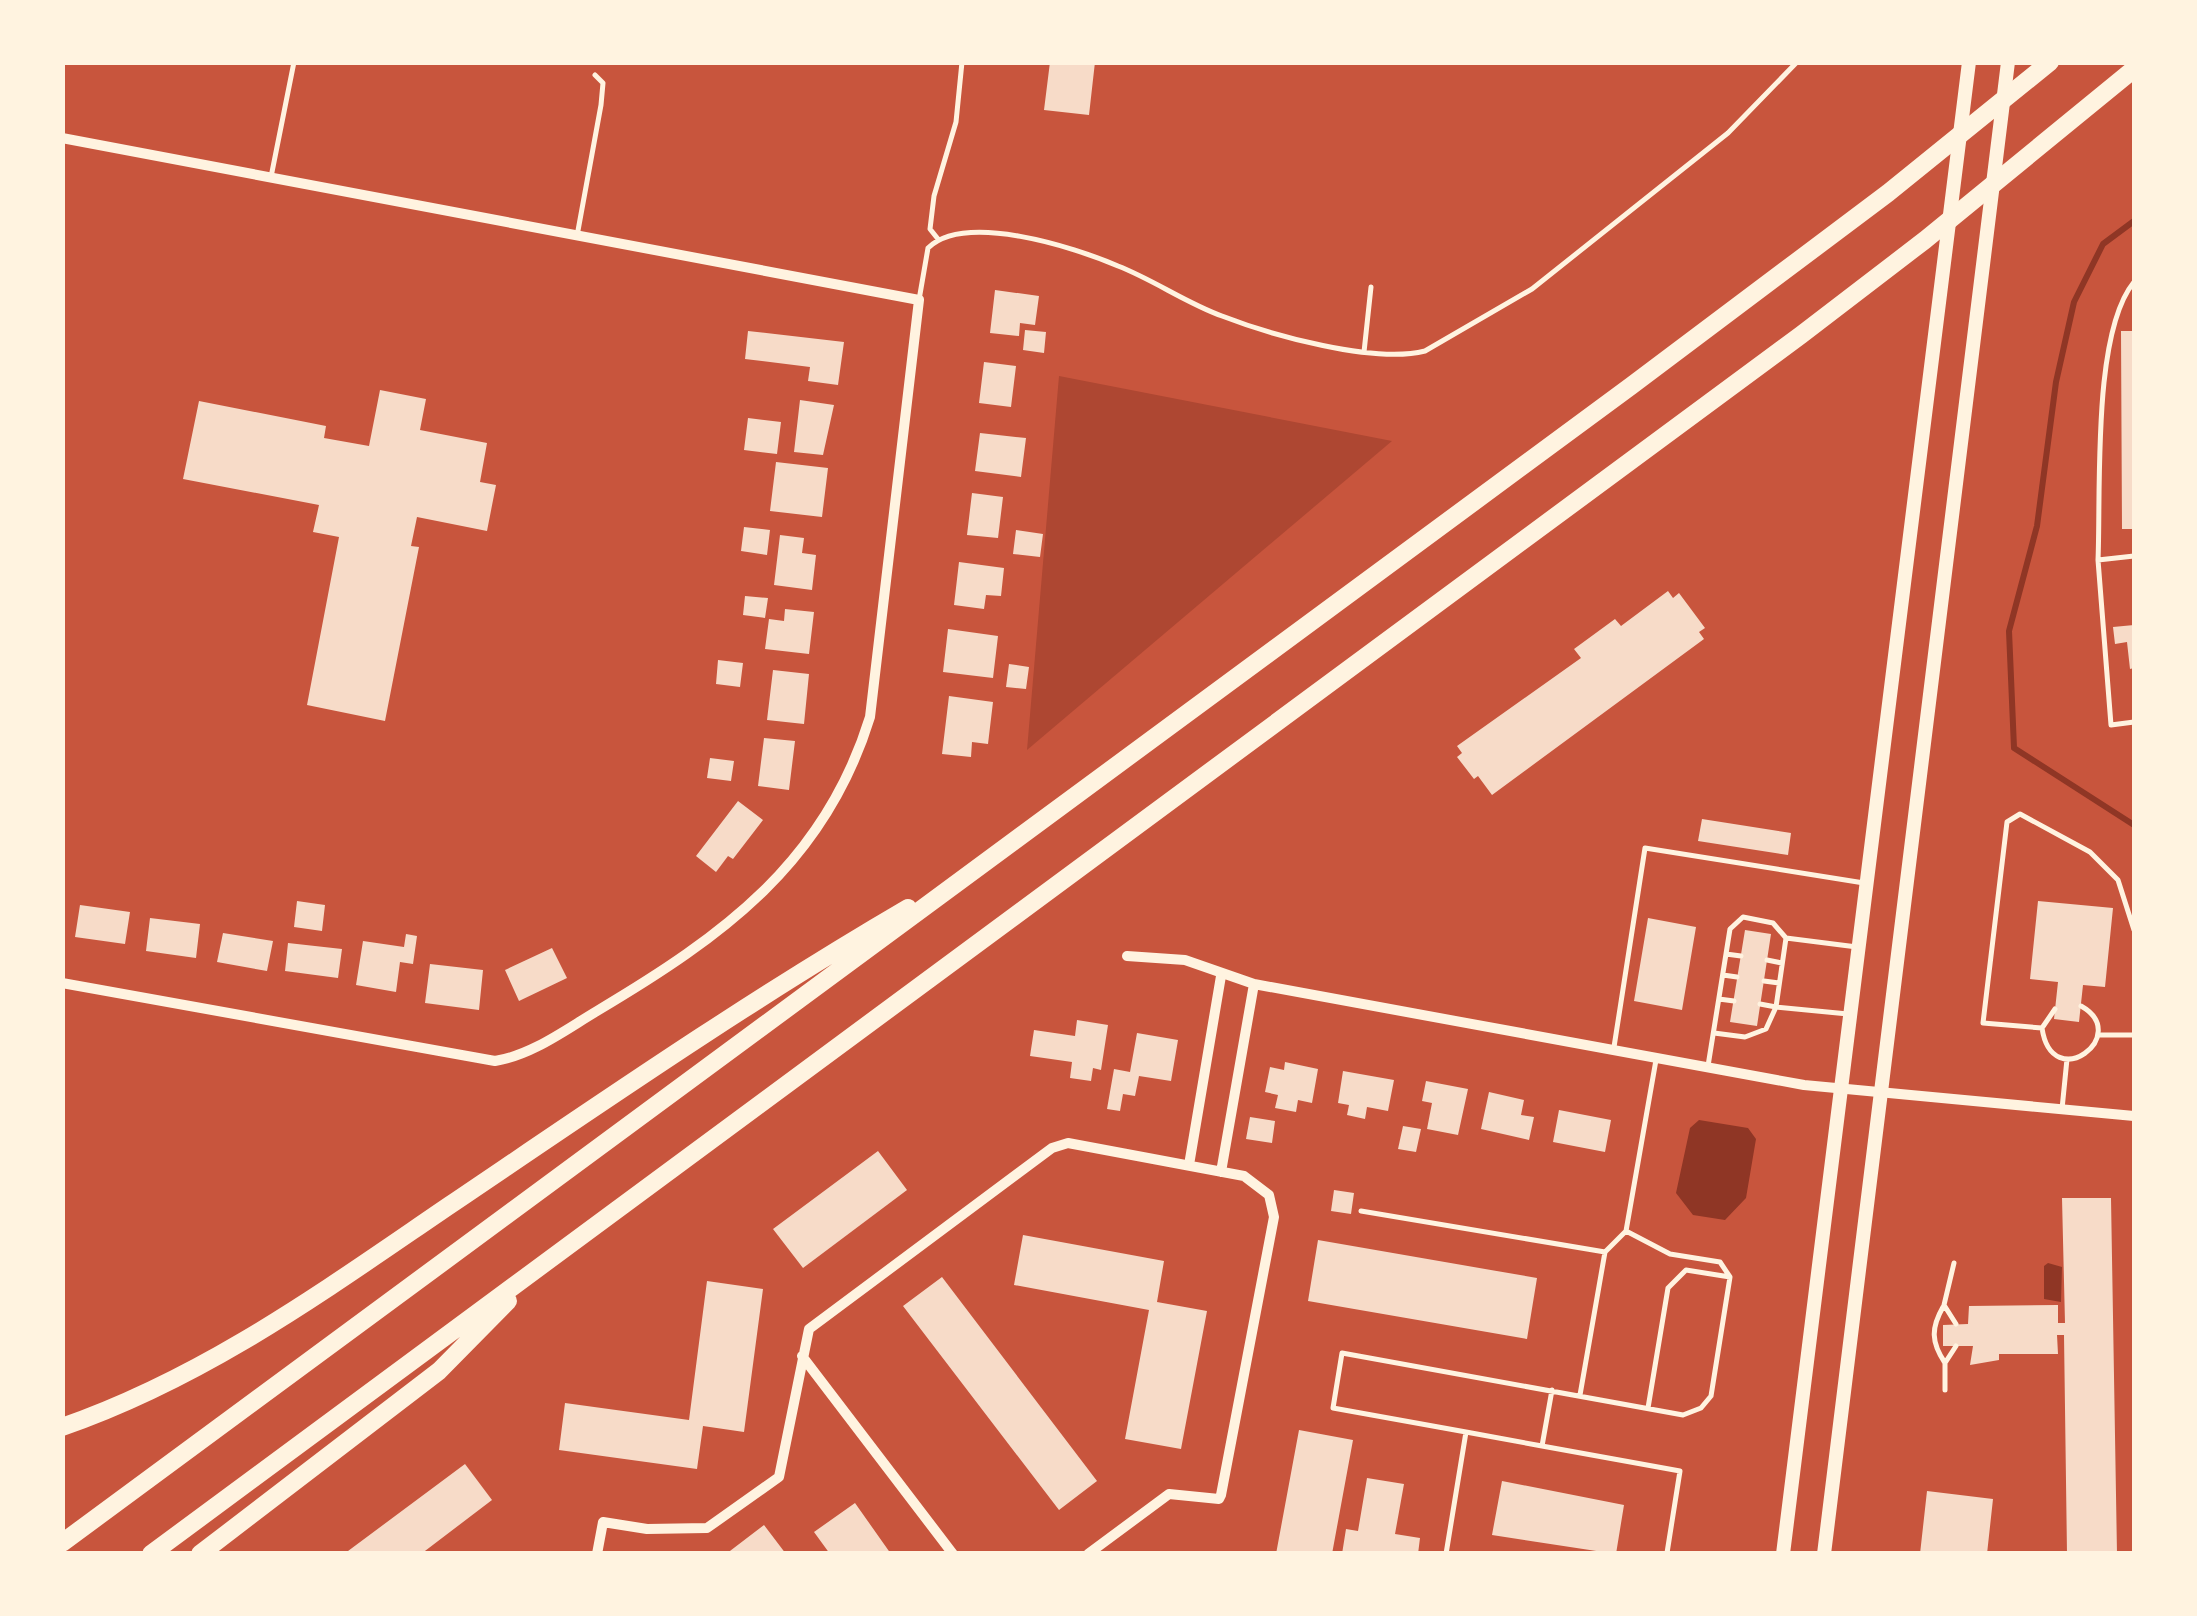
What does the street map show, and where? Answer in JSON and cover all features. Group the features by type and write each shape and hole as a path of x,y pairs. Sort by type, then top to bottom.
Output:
{"highway":[{"path":"62,1543 994,859 1888,193 2050,62"},
{"path":"150,1554 1801,335 1926,240 2134,69"},
{"path":"62,1426 171,1384 269,1328 751,1002 994,859"},
{"path":"200,1554 439,1371 548,1262"}],"main road":[{"path":"1783,1554 1969,62"},
{"path":"1824,1554 2008,62"}],"street":[{"path":"62,138 919,300 874,701 841,794 797,859 746,908 658,975 512,1058 477,1060 62,983"},
{"path":"1127,956 1186,960 1220,976 1254,984 1708,1069 1841,1089 2134,1116"},
{"path":"1189,1165 1220,976"},
{"path":"1220,1172 1254,984"},
{"path":"597,1554 603,1522 647,1529 707,1528 779,1477 809,1329 1060,1144 1189,1165 1260,1184 1269,1195 1274,1217 1224,1490 1219,1499 1169,1494 1088,1554"},
{"path":"802,1356 954,1554"}],"lane":[{"path":"271,177 294,62"},
{"path":"938,238 930,229 934,196 956,122 962,62"},
{"path":"919,300 924,260 938,238 967,231 1054,246 1118,265 1235,321 1364,352 1408,355 1425,351 1508,306 1728,133 1797,62"},
{"path":"576,236 602,105 603,83 595,74"},
{"path":"2134,282 2122,298 2108,342 2098,560 2112,724 2134,722"},
{"path":"1364,352 1371,287"},
{"path":"2098,560 2134,556"},
{"path":"2042,1028 1983,1023 2008,822 2020,814 2090,852 2118,880 2134,930"},
{"path":"1614,1050 1645,848 1868,884"},
{"path":"1708,1069 1730,929 1743,918 1774,923 1786,938 1859,948"},
{"path":"1714,1033 1745,1038 1766,1029 1776,1007 1786,938"},
{"path":"1726,954 1741,956"},
{"path":"1767,960 1782,962"},
{"path":"1722,975 1737,977"},
{"path":"1764,981 1779,983"},
{"path":"1719,999 1734,1001"},
{"path":"1760,1004 1850,1015"},
{"path":"2055,1009 2042,1028 2044,1042 2053,1054 2067,1059 2081,1057 2093,1048 2098,1035 2096,1020 2081,1006"},
{"path":"2098,1035 2134,1035"},
{"path":"2062,1108 2067,1059"},
{"path":"1580,1395 1604,1252 1626,1231 1656,1060"},
{"path":"1360,1211 1604,1252"},
{"path":"1626,1231 1670,1254 1720,1262 1730,1277 1711,1396 1701,1408 1683,1415 1342,1352 1333,1408 1680,1471 1666,1553"},
{"path":"1945,1363 1934,1347 1934,1323 1944,1305 1954,1264"},
{"path":"1648,1408 1668,1288 1686,1270 1730,1277"},
{"path":"1944,1305 1956,1324"},
{"path":"1945,1390 1945,1363 1956,1346"},
{"path":"1542,1446 1552,1390"},
{"path":"1446,1554 1466,1432"}],"shaded area":[{"path":"1059,376 1392,441 1027,750"},
{"path":"1699,1120 1748,1128 1756,1139 1746,1198 1725,1220 1693,1215 1676,1193 1690,1128"},
{"path":"2048,1263 2062,1267 2061,1302 2044,1299 2044,1266"}],"building":[{"path":"1050,62 1095,62 1089,115 1044,110"},
{"path":"995,290 1039,296 1035,325 1020,323 1019,336 990,333"},
{"path":"1025,330 1046,332 1044,353 1023,350"},
{"path":"748,331 844,342 838,385 808,381 810,367 745,359"},
{"path":"2121,331 2134,331 2134,529 2122,529"},
{"path":"984,362 1016,366 1011,407 979,403"},
{"path":"380,390 426,399 420,430 487,443 480,482 496,485 487,531 417,517 411,546 419,547 385,721 307,705 339,537 313,532 319,505 183,479 199,401 326,426 324,438 369,446"},
{"path":"800,400 834,405 823,455 794,452"},
{"path":"748,418 781,422 777,454 744,450"},
{"path":"980,433 1026,438 1021,477 975,471"},
{"path":"776,462 828,468 822,517 770,511"},
{"path":"972,493 1003,497 998,538 967,535"},
{"path":"744,527 770,530 767,555 741,551"},
{"path":"1016,530 1043,534 1040,557 1013,554"},
{"path":"780,535 804,538 802,553 816,555 812,590 774,585"},
{"path":"959,562 1004,568 1001,596 986,595 984,609 954,605"},
{"path":"1668,591 1673,598 1679,593 1705,628 1699,632 1704,639 1492,795 1478,776 1474,779 1457,757 1462,753 1457,746 1581,658 1574,649 1615,619 1621,626"},
{"path":"745,596 768,598 765,618 743,615"},
{"path":"785,609 814,612 809,654 765,649 769,619 784,621"},
{"path":"2134,625 2134,668 2130,669 2127,642 2115,644 2113,627"},
{"path":"948,629 998,636 993,678 943,672"},
{"path":"718,660 743,663 740,687 716,684"},
{"path":"1009,664 1029,667 1026,689 1006,687"},
{"path":"773,670 809,674 804,724 767,720"},
{"path":"949,696 993,702 988,744 972,742 971,757 942,754"},
{"path":"764,738 795,741 789,790 758,786"},
{"path":"710,758 734,761 731,781 707,778"},
{"path":"738,801 763,820 733,859 728,856 716,872 696,856"},
{"path":"1702,819 1791,833 1788,855 1698,841"},
{"path":"297,901 325,905 322,931 294,927"},
{"path":"2038,901 2113,908 2105,987 2083,985 2079,1022 2054,1019 2058,982 2030,979"},
{"path":"80,905 130,912 125,944 75,937"},
{"path":"150,918 200,924 196,958 146,951"},
{"path":"1648,918 1696,927 1682,1010 1634,1001"},
{"path":"1745,930 1771,934 1757,1026 1730,1022"},
{"path":"223,933 273,941 267,971 217,962"},
{"path":"406,934 417,936 413,964 400,962 396,992 356,985 363,941 404,947"},
{"path":"288,943 342,949 338,978 285,971"},
{"path":"552,948 567,978 519,1001 505,970"},
{"path":"430,964 483,970 479,1010 425,1003"},
{"path":"1077,1020 1108,1025 1101,1070 1093,1068 1091,1081 1070,1078 1072,1062 1030,1056 1034,1030 1075,1036"},
{"path":"1137,1033 1178,1040 1171,1081 1139,1076 1135,1096 1123,1094 1120,1111 1107,1109 1114,1069 1130,1072"},
{"path":"1285,1062 1318,1069 1312,1103 1298,1100 1296,1112 1275,1108 1278,1095 1265,1092 1270,1067 1284,1070"},
{"path":"1343,1071 1394,1080 1388,1111 1367,1107 1365,1119 1347,1115 1349,1105 1338,1103"},
{"path":"1426,1081 1468,1089 1458,1135 1427,1129 1432,1103 1422,1101"},
{"path":"1489,1092 1524,1100 1521,1115 1534,1117 1529,1140 1481,1129"},
{"path":"1559,1110 1611,1120 1605,1152 1553,1142"},
{"path":"1250,1117 1275,1121 1272,1143 1246,1139"},
{"path":"1403,1126 1421,1129 1416,1152 1398,1149"},
{"path":"878,1151 907,1190 803,1268 773,1229"},
{"path":"1334,1190 1354,1193 1351,1214 1331,1211"},
{"path":"2062,1198 2111,1198 2117,1554 2067,1554 2064,1335 2057,1335 2058,1354 1999,1354 1999,1360 1970,1365 1973,1346 1943,1346 1943,1325 1968,1324 1969,1306 2058,1305 2058,1323 2065,1323"},
{"path":"1023,1235 1164,1261 1157,1302 1207,1311 1181,1449 1125,1439 1149,1310 1014,1285"},
{"path":"1318,1240 1537,1278 1527,1339 1308,1301"},
{"path":"942,1277 1097,1481 1059,1510 903,1306"},
{"path":"707,1281 763,1289 744,1432 703,1426 697,1469 559,1450 565,1403 689,1420"},
{"path":"1299,1430 1353,1440 1332,1554 1276,1554"},
{"path":"465,1464 492,1500 421,1554 344,1554"},
{"path":"1367,1478 1404,1484 1395,1534 1420,1538 1418,1554 1342,1554 1346,1529 1358,1531"},
{"path":"1502,1481 1624,1505 1616,1554 1492,1535"},
{"path":"1927,1491 1993,1499 1987,1554 1920,1554"},
{"path":"855,1503 891,1554 830,1554 814,1532"},
{"path":"764,1525 786,1554 726,1554"}],"waterway":[{"path":"2134,221 2103,244 2074,302 2056,382 2037,526 2009,631 2014,748 2134,825"}]}
